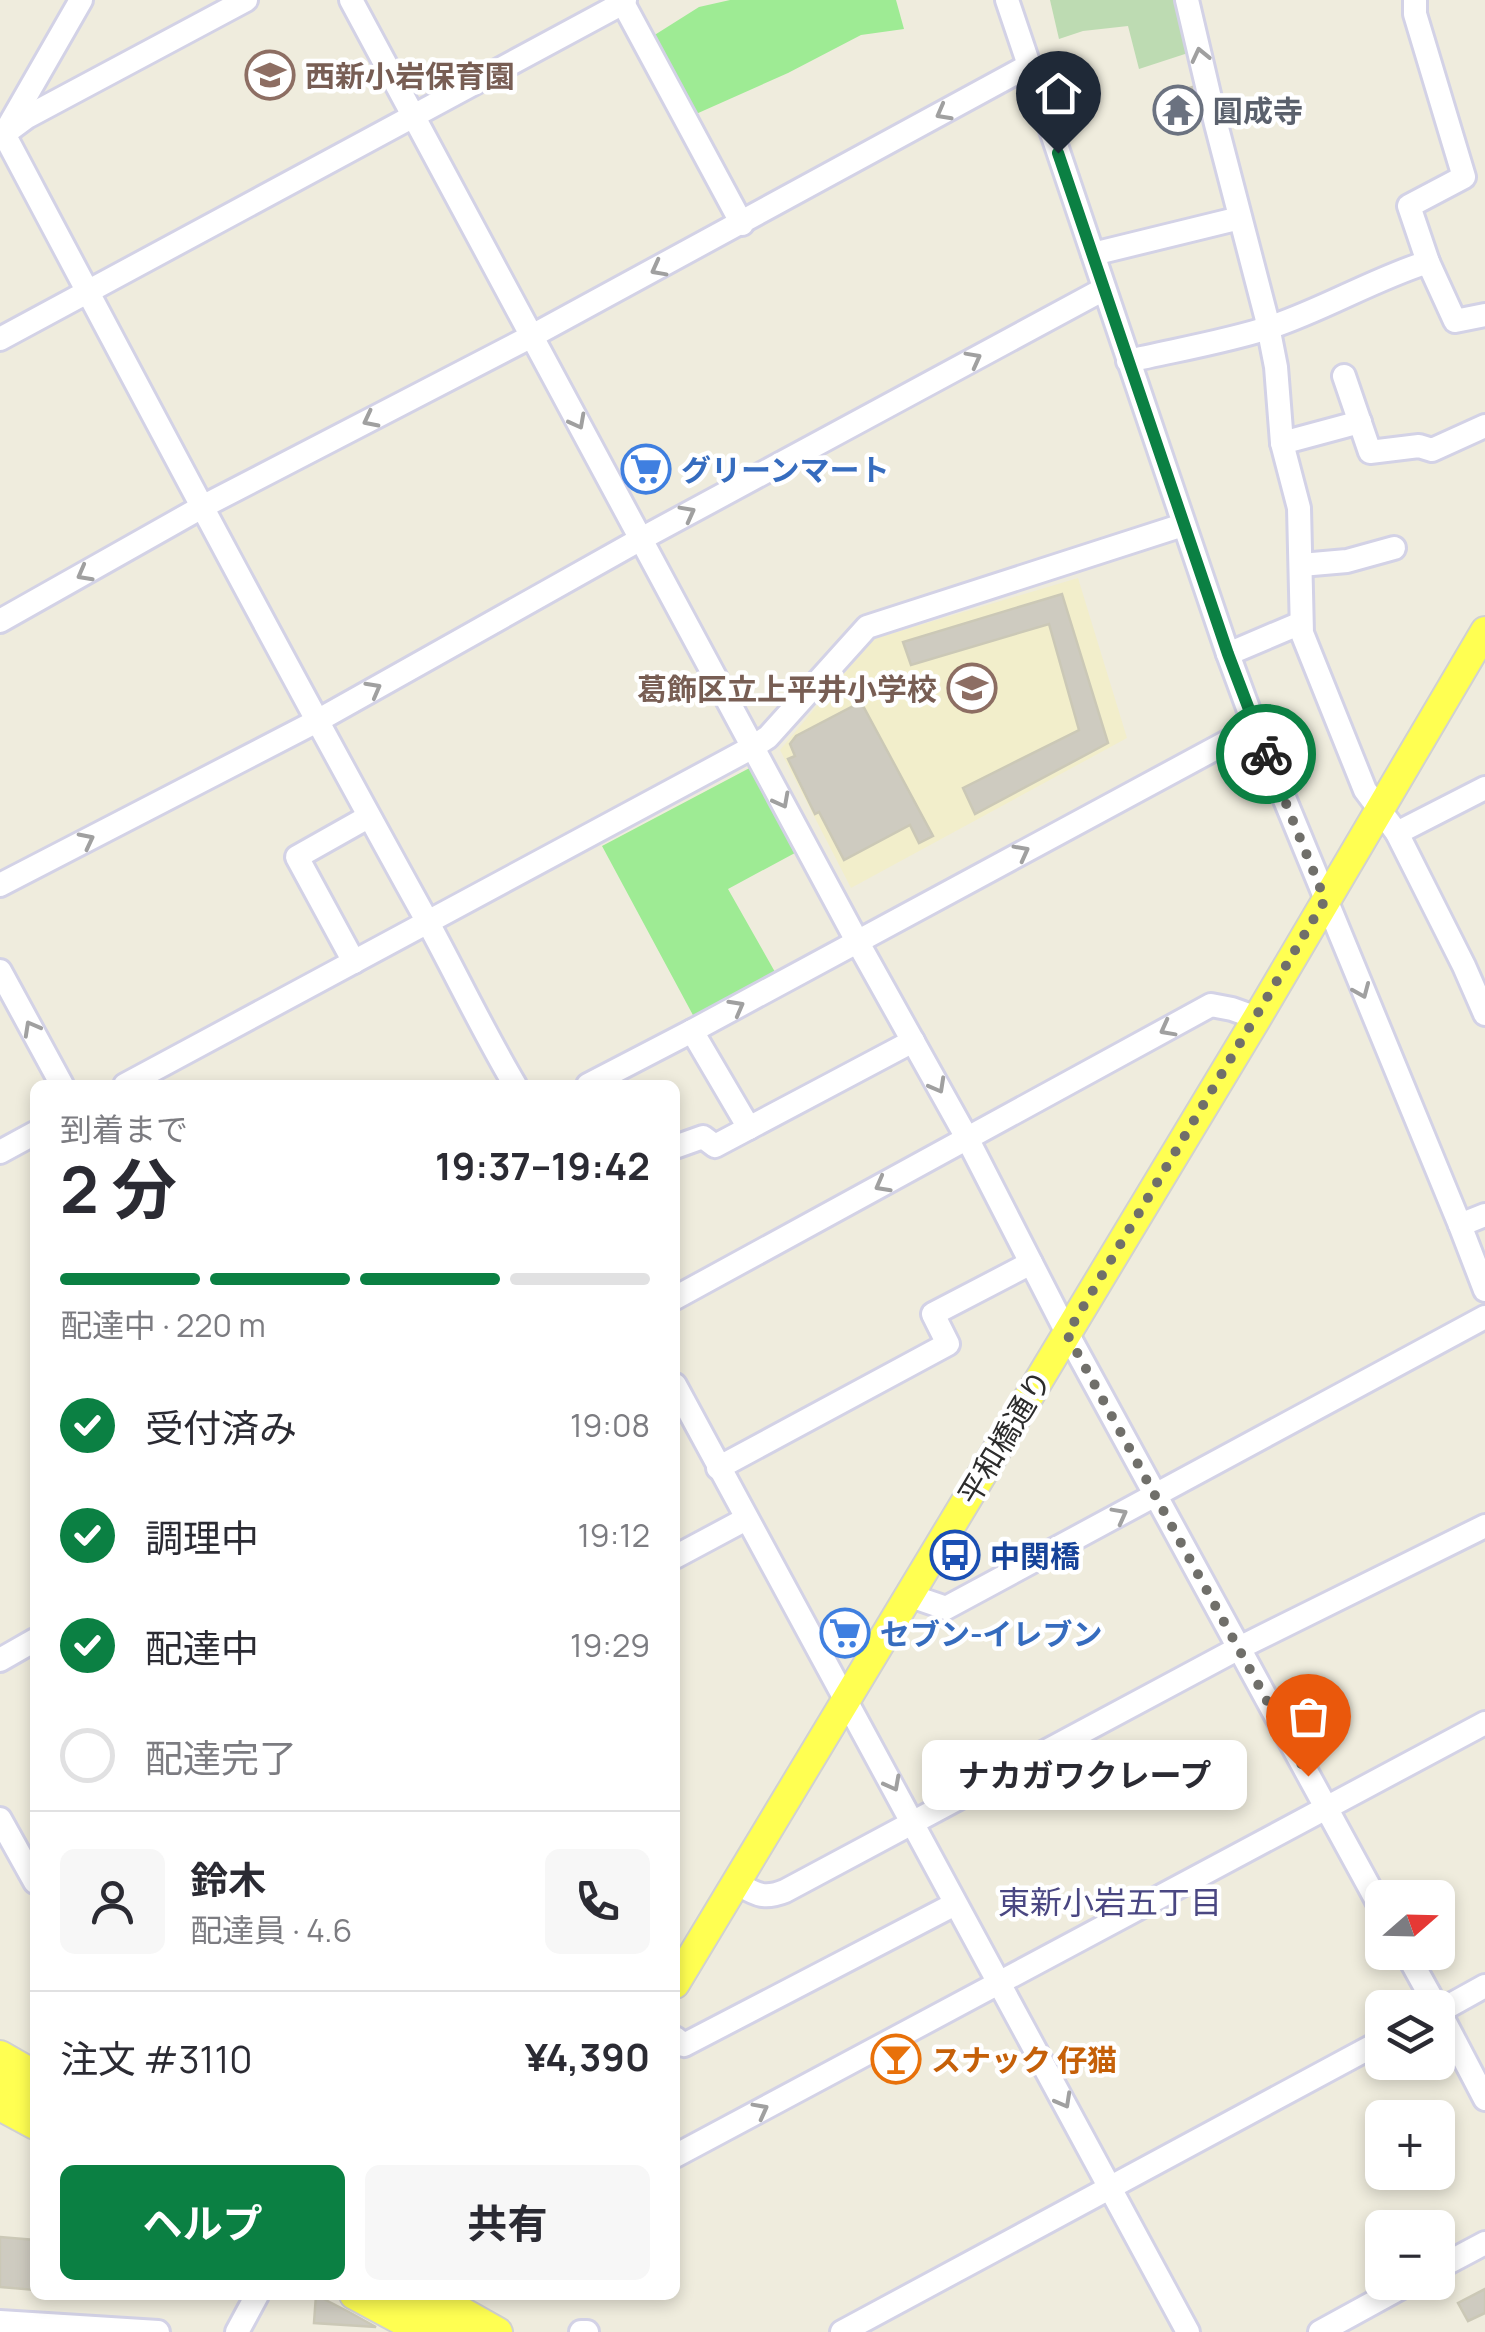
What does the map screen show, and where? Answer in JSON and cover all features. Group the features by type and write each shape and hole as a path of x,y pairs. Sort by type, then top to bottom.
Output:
{"main road":[{"name":"平和橋通り","path":"680,1976 1257,1018 1485,631"},
{"path":"0,2055 30,2072"},
{"path":"0,2081 30,2097"},
{"path":"0,2106 30,2122"},
{"path":"363,2300 423,2332"},
{"path":"408,2300 476,2329"},
{"path":"438,2300 476,2329"},
{"path":"476,2329 490,2300"}],"street":[{"path":"2,137 81,0"},
{"path":"2,137 27,117 246,0"},
{"path":"351,0 968,1138 1067,1334 1366,1880"},
{"path":"1007,0 1255,727 1485,1290"},
{"path":"1188,0 1269,328 1282,443 1299,508 1302,633 1365,790 1397,834 1485,1014"},
{"path":"1416,0 1415,14 1464,177 1410,206 1428,262 1455,320 1485,315"},
{"path":"0,339 624,2 742,224"},
{"path":"0,621 202,507 742,224 1028,66"},
{"path":"2,137 512,1080"},
{"path":"1093,254 1240,218"},
{"path":"1128,361 1269,328 1428,262"},
{"path":"0,885 317,721 641,538 1104,288"},
{"path":"1344,376 1370,452 1420,446 1432,450 1485,426"},
{"path":"1282,443 1360,422"},
{"path":"134,1080 768,737 868,628 1183,525"},
{"path":"1301,565 1347,561 1394,548"},
{"path":"1228,654 1300,622"},
{"path":"598,1080 1255,727"},
{"path":"1397,834 1485,788"},
{"path":"354,962 298,857 368,817"},
{"path":"0,971 59,1080"},
{"path":"680,1295 1212,1005 1257,1018"},
{"path":"692,1032 749,1128"},
{"path":"680,1145 703,1137 715,1146 913,1040"},
{"path":"0,1152 30,1136"},
{"path":"1460,1225 1485,1215"},
{"path":"718,1468 948,1344 933,1314 1031,1263"},
{"path":"908,1595 946,1608 1485,1317"},
{"path":"680,1395 1188,2332"},
{"path":"680,1553 746,1519"},
{"path":"736,1883 770,1897 785,1891 1239,1648 1485,1526"},
{"path":"0,1660 30,1643"},
{"path":"680,2153 1485,1723"},
{"path":"0,1819 30,1873"},
{"path":"680,2042 684,2046 955,1904"},
{"path":"1455,2001 1485,1986"},
{"path":"1455,2042 1485,2099"},
{"path":"842,2332 1365,2050"},
{"path":"1455,2259 1485,2243"},
{"path":"237,2332 254,2300"},
{"path":"1320,2332 1378,2300"},
{"path":"0,2322 158,2332"}],"shaded area":[{"name":"葛飾区立上平井小学校","path":"1078,578 1127,738 851,888 780,750 873,639"}],"green space":[{"path":"730,0 896,0 904,29 861,35 696,114 653,36 699,7"},
{"path":"1050,0 1174,0 1188,53 1139,69 1128,26 1083,31 1059,39"},
{"path":"759,763 806,847 728,889 775,972 694,1017 602,846"}],"building":[{"path":"1192,87 1200,121 1168,131 1166,124 1161,125 1155,107 1160,106 1158,98"},
{"path":"1062,594 1108,743 975,814 963,788 1079,730 1049,624 911,665 903,642"},
{"path":"861,702 933,836 919,843 910,825 844,860 819,812 815,814 788,759 795,756 790,744 796,736"},
{"path":"0,2237 30,2240 30,2290 0,2287"},
{"path":"1485,2289 1485,2313 1468,2321 1458,2303"},
{"path":"316,2300 326,2300 376,2327 314,2323"}],"way so far":[{"path":"1266,754 1325,900 1067,1334 1308,1776"}],"place":[{"name":"西新小岩保育園","path":"270,75"},
{"name":"圓成寺","path":"1178,110"},
{"name":"グリーンマート","path":"646,469"},
{"name":"葛飾区立上平井小学校","path":"972,688"},
{"name":"中関橋","path":"955,1555"},
{"name":"セブン-イレブン","path":"845,1633"},
{"name":"ナカガワクレープ","path":"1308,1776"},
{"name":"スナック 仔猫","path":"896,2059"}],"district":[{"name":"東新小岩五丁目","path":"1110,1902"}],"route":[{"path":"1058,153 1228,654 1266,754"}]}
